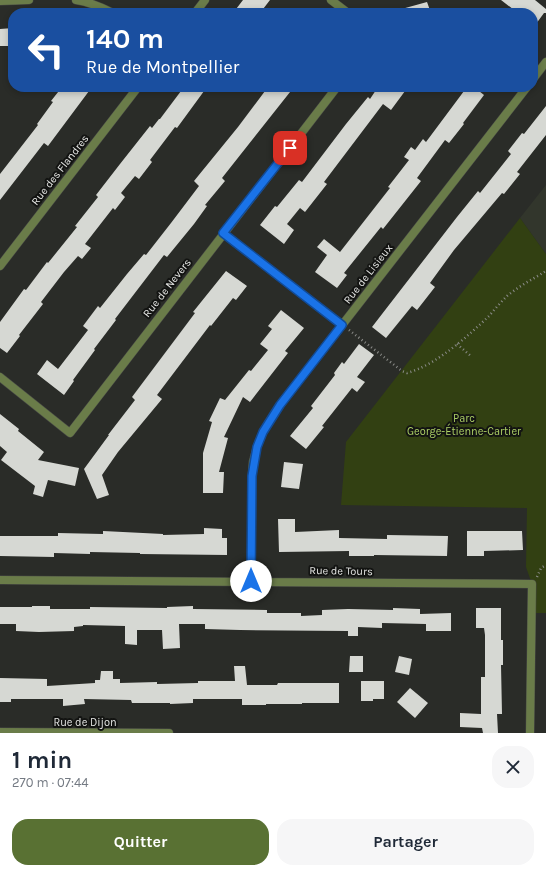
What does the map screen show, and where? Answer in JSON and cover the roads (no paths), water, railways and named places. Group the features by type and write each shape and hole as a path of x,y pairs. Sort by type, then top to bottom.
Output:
{"street":[{"path":"0,1 29,0"},
{"path":"76,0 85,1 104,8"},
{"path":"199,8 205,0"},
{"path":"332,0 342,8"},
{"path":"538,72 546,62"},
{"name":"Rue des Flandres","path":"0,266 134,92"},
{"name":"Rue de Nevers","path":"0,377 70,433 333,92"},
{"name":"Rue de Lisieux","path":"251,581 252,476 257,447 263,432 280,405 523,92"},
{"path":"223,233 342,325"},
{"name":"Rue de Tours","path":"0,580 532,584 530,733"},
{"name":"Rue de Dijon","path":"0,732 170,733"}],"park label":[{"name":"Parc George-Étienne-Cartier","path":"464,424"}]}
